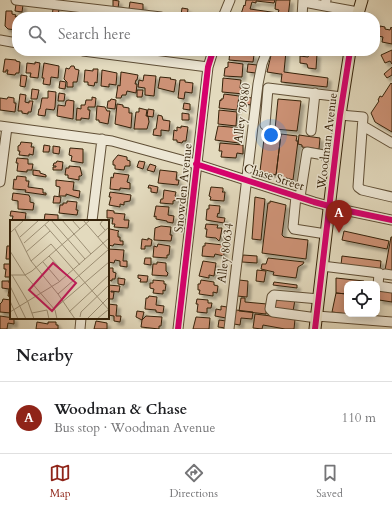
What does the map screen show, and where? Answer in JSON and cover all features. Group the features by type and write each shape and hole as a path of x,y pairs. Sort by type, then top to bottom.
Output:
{"main road":[{"path":"359,12 362,0"},
{"name":"Woodman Avenue","path":"316,321 342,97 349,56"}],"street":[{"path":"16,0 118,12"},
{"path":"226,12 230,0"},
{"path":"303,12 304,1 326,3 350,12"},
{"path":"0,40 12,41"},
{"path":"122,56 208,67"},
{"name":"Snowden Avenue","path":"178,329 196,164 208,67 211,56"},
{"name":"Alley 79880","path":"246,179 258,84 265,56"},
{"path":"265,125 268,88 342,97"},
{"path":"311,131 315,93"},
{"path":"340,115 363,117 358,187 362,190 392,197"},
{"path":"363,126 392,143"},
{"path":"0,182 3,127"},
{"name":"Chase Street","path":"3,127 112,141 246,179 298,197 392,220"},
{"path":"92,220 102,139"},
{"path":"326,234 294,229 293,227 307,152 335,157"},
{"name":"Alley 80634","path":"229,329 246,179"},
{"path":"322,266 379,273 378,286 392,288"},
{"path":"319,299 274,295 272,297 270,309 273,312 316,321 392,322"},
{"path":"80,329 81,319"}],"building":[{"path":"113,0 119,1 118,8 113,7"},
{"path":"246,0 275,0 274,3 252,2 250,9 271,12 242,12 244,5 245,6"},
{"path":"276,0 290,0 289,12 278,12 279,10 275,9"},
{"path":"130,2 143,4 143,10 129,9"},
{"path":"16,4 23,5 22,12 15,11"},
{"path":"182,8 188,9 188,12 181,12"},
{"path":"53,9 59,9 59,12 53,12"},
{"path":"6,11 12,11 12,29 8,29 5,26"},
{"path":"380,26 390,30 391,27 392,44 382,42 383,37 380,36"},
{"path":"392,50 392,64 390,61 385,63 381,55"},
{"path":"229,56 254,56 253,62 229,60"},
{"path":"271,56 286,56 284,72 328,78 327,87 281,82 282,74 267,72"},
{"path":"300,56 317,56 316,69 308,68 307,64 300,63"},
{"path":"5,59 20,62 19,73 16,73 15,75 7,74 8,70 3,72"},
{"path":"35,62 40,63 38,78 30,77 31,73 26,73 27,63 35,64"},
{"path":"228,62 243,64 242,77 224,76 225,68 228,67"},
{"path":"44,63 59,66 58,78 51,77 50,85 43,84 44,78 42,78"},
{"path":"248,64 257,65 256,73 247,72"},
{"path":"71,66 74,66 75,69 79,70 77,82 73,82 73,87 67,87 67,82 64,79 66,68 69,69"},
{"path":"392,67 392,75 387,78 384,74"},
{"path":"93,69 98,69 97,83 95,82 94,86 88,85 88,82 84,82 85,70 93,71"},
{"path":"102,70 117,73 116,85 109,84 109,87 101,86"},
{"path":"121,72 138,75 135,84 137,84 136,93 127,91 126,95 122,95 121,98 116,98 118,85 120,86"},
{"path":"21,75 27,76 25,87 20,86"},
{"path":"144,75 156,76 154,96 145,95 145,88 138,87 139,80 143,81"},
{"path":"160,77 176,80 174,92 158,88"},
{"path":"223,78 241,80 240,88 244,88 244,94 222,92"},
{"path":"180,80 193,83 192,93 185,92 184,99 178,98"},
{"path":"60,81 66,82 65,89 59,88"},
{"path":"391,83 392,132 375,122 371,113 379,101 380,96 382,97"},
{"path":"32,89 39,90 37,99 31,99"},
{"path":"137,90 143,90 142,97 137,97"},
{"path":"48,91 56,92 54,110 46,109 45,116 38,115 42,98 48,98"},
{"path":"59,93 65,94 64,101 58,101"},
{"path":"20,94 26,95 25,102 29,103 29,101 33,101 31,112 28,112 28,114 18,111"},
{"path":"224,94 239,96 237,110 219,108 220,100 221,101 221,99 223,99"},
{"path":"8,97 14,98 14,103 16,103 15,112 0,110 0,98 7,99"},
{"path":"92,97 96,98 95,107 88,107 88,110 90,110 89,119 81,118 81,120 76,120 77,108 81,109 81,105 85,105 86,100 92,100"},
{"path":"245,97 252,98 251,105 244,104"},
{"path":"111,99 116,100 115,109 107,108 108,101"},
{"path":"278,99 301,101 297,131 275,129"},
{"path":"66,101 74,101 73,119 57,116 58,105 65,106"},
{"path":"184,103 190,104 190,110 183,109"},
{"path":"117,104 129,108 129,113 132,113 131,128 115,124"},
{"path":"97,106 105,107 107,111 110,111 108,124 96,120"},
{"path":"139,108 147,110 146,116 148,116 149,122 147,129 134,129 136,112 139,112"},
{"path":"148,109 154,110 153,117 147,116"},
{"path":"219,110 237,112 236,126 218,124"},
{"path":"182,113 189,114 189,120 182,120"},
{"path":"158,115 162,116 163,120 170,121 169,131 161,130 161,136 153,135 154,129 156,129"},
{"path":"181,126 188,127 186,141 183,141 182,143 177,142 177,140 173,140 174,130 177,131 177,127 181,128"},
{"path":"218,126 241,128 239,143 215,140"},
{"path":"265,131 281,134 276,175 260,171"},
{"path":"281,134 297,136 296,141 298,141 293,180 276,175"},
{"path":"299,135 320,138 319,149 302,147 302,145 298,144"},
{"path":"21,142 32,143 31,147 34,147 33,155 19,155 20,151 18,151 18,146"},
{"path":"220,143 243,145 243,154 237,153 236,158 221,157 222,151 219,151"},
{"path":"44,145 50,146 49,152 43,152"},
{"path":"53,146 60,147 59,154 53,153"},
{"path":"70,148 83,149 83,163 71,161 72,156 69,155"},
{"path":"118,155 127,157 127,160 130,161 130,166 125,166 124,170 115,169 113,161"},
{"path":"17,158 28,159 28,164 33,164 32,170 27,170 27,172 17,171"},
{"path":"57,161 63,162 62,170 53,170 53,167 56,167 53,166 54,163"},
{"path":"139,161 145,162 143,169 137,167"},
{"path":"150,164 156,166 154,172 147,170"},
{"path":"69,166 80,167 82,175 79,176 79,180 68,178 68,175 65,175 66,168 69,168"},
{"path":"33,170 40,171 40,173 46,175 46,177 33,175"},
{"path":"160,170 177,172 176,180 179,180 178,185 158,183"},
{"path":"114,173 129,175 127,182 130,183 130,189 110,189 111,177 113,178"},
{"path":"17,176 26,177 26,181 29,181 28,187 43,189 43,193 46,193 46,195 25,192 26,190 13,189 14,179 16,180"},
{"path":"56,180 74,182 73,190 80,191 79,198 66,194 66,196 59,196 60,187 56,186"},
{"path":"149,185 158,187 157,193 151,192 151,188 148,188"},
{"path":"211,187 223,188 222,192 225,192 224,201 210,200 211,197 209,196"},
{"path":"164,190 176,192 175,196 177,200 173,201 173,204 160,203 161,199 163,199"},
{"path":"110,192 131,195 130,201 124,202 124,205 120,204 120,207 109,205 111,197 109,197"},
{"path":"13,193 29,195 30,202 34,203 33,210 18,209 18,201 12,200"},
{"path":"54,196 61,197 60,203 53,203"},
{"path":"255,197 265,199 261,240 252,239"},
{"path":"67,201 77,202 77,215 59,213 60,205 67,203"},
{"path":"270,201 286,205 282,235 284,237 308,240 306,259 262,253 268,203 270,203"},
{"path":"209,205 220,206 217,217 225,218 224,223 206,220"},
{"path":"156,206 169,207 168,215 174,216 173,223 156,219 156,216 154,217"},
{"path":"107,210 114,211 114,213 125,214 124,220 129,220 128,228 114,227 115,224 112,224 113,218 107,218"},
{"path":"11,211 26,213 25,220 12,220 13,216 10,216"},
{"path":"45,214 58,215 58,220 44,220"},
{"path":"206,224 218,225 217,228 222,228 219,241 216,238 206,237"},
{"path":"161,226 171,227 171,241 154,240 155,228"},
{"path":"109,230 119,231 118,237 120,237 120,241 123,241 123,245 109,245"},
{"path":"344,231 389,241 387,249 342,240"},
{"path":"392,237 392,271 385,270"},
{"path":"148,238 152,240 151,246 145,246 145,249 141,249 142,239 148,240"},
{"path":"205,243 223,245 224,256 215,254 214,257 202,256 203,246 205,246"},
{"path":"158,244 170,246 169,255 167,255 167,258 153,257 154,246 157,247"},
{"path":"7,246 10,246 10,259 6,259"},
{"path":"109,249 124,250 123,261 127,261 127,267 120,266 120,261 115,260 114,263 109,262"},
{"path":"243,255 257,256 257,263 242,262"},
{"path":"342,256 381,261 380,270 341,265"},
{"path":"145,258 151,258 151,265 144,264"},
{"path":"268,258 304,262 298,267 296,278 273,275 274,272 261,269 262,264 266,264"},
{"path":"203,261 216,263 214,276 209,275 209,278 199,276"},
{"path":"157,262 166,263 166,271 168,273 167,276 152,275 153,264 157,264"},
{"path":"4,264 10,264 10,277 5,277 6,269 4,269"},
{"path":"109,268 113,268 113,272 116,273 115,279 112,279 112,281 109,280"},
{"path":"257,270 266,271 264,282 256,281"},
{"path":"138,275 148,276 147,282 140,282 141,279 138,278"},
{"path":"118,278 125,279 124,285 118,284"},
{"path":"336,278 364,281 344,281 344,294 336,293"},
{"path":"153,280 164,281 164,284 166,284 163,294 153,293 154,289 150,288 150,283 153,283"},
{"path":"201,280 214,282 214,285 218,286 217,293 213,292 213,296 199,294 200,290 198,290 198,284 200,284"},
{"path":"239,280 248,281 247,297 237,296"},
{"path":"2,281 9,281 10,297 8,296 9,289 2,288"},
{"path":"274,282 297,285 297,288 273,285"},
{"path":"109,285 120,286 119,292 111,291 114,292 113,299 109,299"},
{"path":"380,290 392,292 392,302 380,300"},
{"path":"336,293 344,294 344,314 332,312"},
{"path":"149,296 157,297 156,305 164,306 163,313 156,312 156,310 145,309 146,298"},
{"path":"241,298 245,298 245,302 267,304 266,314 239,311"},
{"path":"274,298 295,300 293,311 274,309"},
{"path":"3,299 10,300 10,313 0,312 0,304"},
{"path":"197,299 208,300 208,303 212,303 211,308 207,308 207,313 197,312"},
{"path":"109,304 117,305 116,316 121,316 120,322 114,321 114,316 109,315"},
{"path":"221,306 227,307 226,318 215,316 216,309 221,310"},
{"path":"236,310 253,312 252,319 241,318 240,325 234,324"},
{"path":"137,311 144,312 142,320 136,317"},
{"path":"255,314 295,319 294,329 263,325 262,329 253,328"},
{"path":"0,316 14,319 14,324 8,323 7,329 0,329"},
{"path":"146,316 162,317 161,326 159,326 159,329 141,327 142,320"},
{"path":"196,317 210,318 209,329 193,329"},
{"path":"219,320 226,321 226,328 218,327"},
{"path":"96,321 107,323 107,329 94,329"},
{"path":"37,322 48,324 48,322 56,322 58,329 36,329"}],"cycle path":[{"path":"178,329 208,67 211,56"},
{"path":"315,329 340,115 349,56"},
{"path":"196,164 314,202 392,220"}],"place":[{"name":"Woodman & Chase","path":"339,233"}]}
